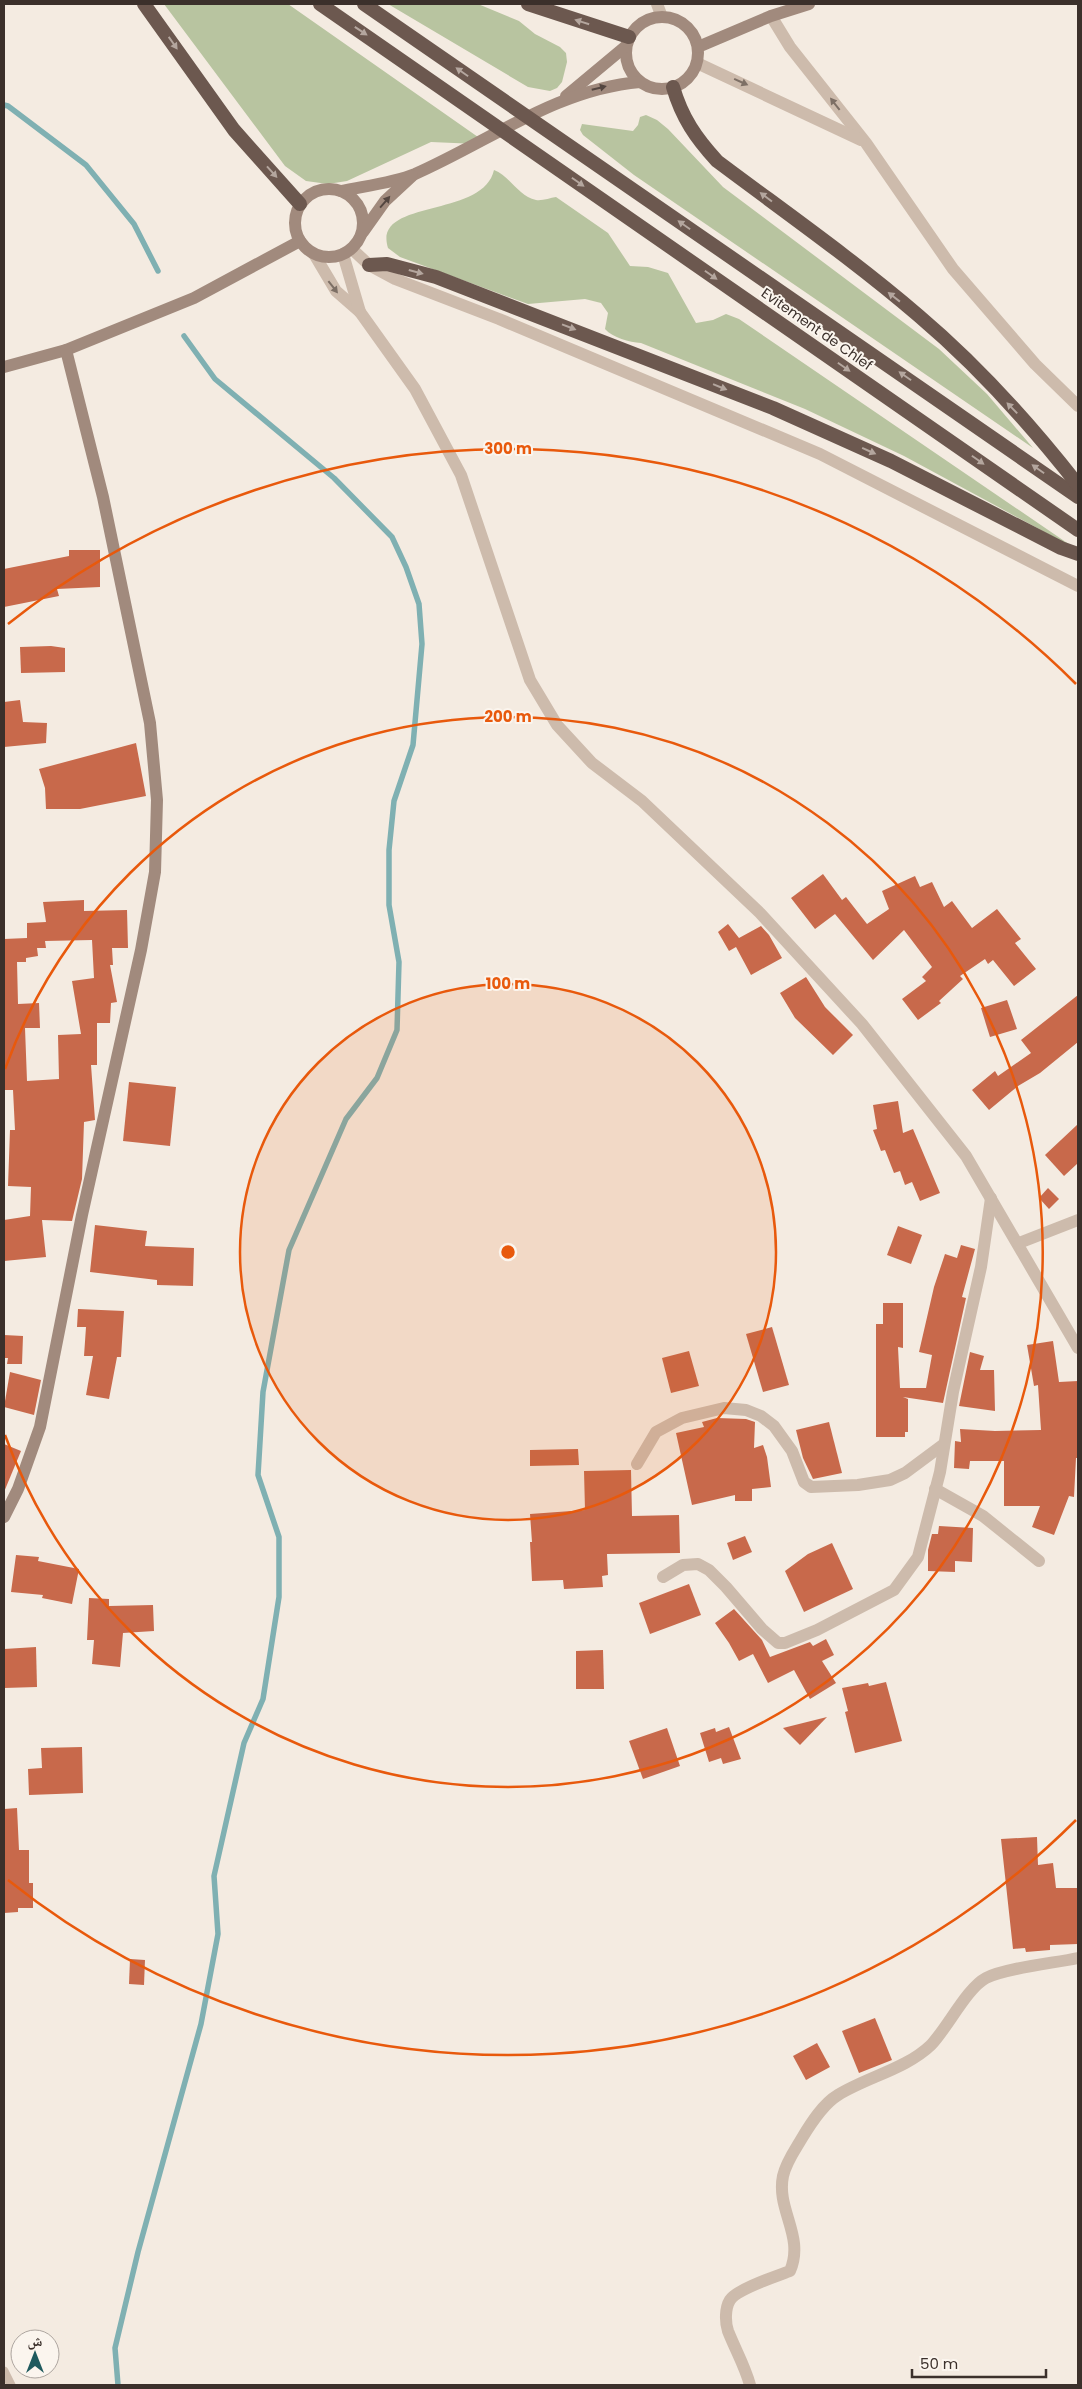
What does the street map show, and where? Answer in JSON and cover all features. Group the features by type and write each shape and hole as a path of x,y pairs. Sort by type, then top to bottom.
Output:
{"highway":[{"path":"144,4 234,130 300,204"},
{"name":"Evitement de Chlef","path":"320,4 1078,530"},
{"name":"Evitement de Chlef","path":"364,4 1078,496"},
{"path":"528,4 628,41"},
{"path":"673,87 687,124 698,140 717,161 920,316 1044,440 1078,485"},
{"path":"369,265 387,264 446,280 773,408 891,461 1061,548 1078,554"}],"main road":[{"path":"698,47 771,16 804,5"},
{"path":"341,191 414,175 561,101 607,86 640,82 658,89 673,87 686,80 697,63 698,47 689,28 672,18 662,17 643,22 628,41 561,101"},
{"path":"628,41 628,66 640,82"},
{"path":"362,233 364,223 358,203 341,191 332,189 314,192 300,204 294,223 300,241 314,254 324,257 348,252 362,233 385,201 414,175"},
{"path":"4,368 66,350 194,298 300,241"},
{"path":"4,1517 18,1489 40,1427 82,1215 141,950 156,872 157,800 150,723 103,497 66,350"}],"street":[{"path":"658,4 662,17"},
{"path":"771,16 790,47 866,142 953,269 1035,364 1078,406"},
{"path":"697,63 782,101 866,142"},
{"path":"348,252 395,280 499,319 820,454 981,534 1078,586"},
{"path":"348,252 360,312"},
{"path":"314,254 336,291 360,312 414,389 461,475 530,680 557,725 592,764 642,801 766,920 862,1024 966,1156 1019,1243 1078,1348"},
{"path":"663,1577 683,1565 698,1564 708,1570 778,1643 793,1641 894,1590 918,1557 935,1489 953,1392 981,1267 991,1198"},
{"path":"1019,1243 1078,1220"},
{"path":"636,1464 656,1432 682,1418 724,1408 746,1410 761,1416 774,1426 792,1451 804,1482 811,1487 858,1485 890,1480 906,1473 944,1444"},
{"path":"935,1489 983,1516 1039,1561"},
{"path":"750,2385 747,2372 728,2329 726,2313 731,2299 742,2292 790,2271 796,2258 795,2241 783,2201 783,2176 791,2156 808,2128 837,2096 910,2060 930,2045 969,1994 984,1979 1011,1971 1078,1958"}],"lane":[{"path":"4,2371 11,2385"}],"green space":[{"path":"164,4 288,4 478,137 477,144 431,142 347,181 328,184 306,181 285,166"},
{"path":"388,4 478,4 519,21 535,34 560,47 566,53 567,62 562,82 557,88 550,91 528,87"},
{"path":"646,115 657,120 668,129 723,187 939,349 987,394 1033,448 634,175 583,135 580,130 582,124 633,131 638,125 640,117"},
{"path":"494,170 530,198 543,200 556,197 608,233 630,266 648,267 668,273 696,323 713,320 726,314 739,319 1076,549 904,456 805,409 641,343 626,341 612,335 605,329 608,313 601,303 585,299 528,304 400,257 388,248 388,232 396,222 412,214 471,196 486,185"}],"building":[{"path":"69,550 100,550 100,587 57,589 59,596 4,607 4,569 69,556"},
{"path":"51,646 65,648 65,672 21,673 20,647"},
{"path":"20,700 23,722 47,723 46,743 4,747 4,702"},
{"path":"136,743 146,796 80,809 46,809 45,788 39,769"},
{"path":"823,874 842,900 846,897 867,924 889,909 882,891 915,876 920,887 932,882 944,907 952,901 972,928 997,909 1021,939 1015,943 1036,969 1014,986 993,960 988,964 985,959 960,976 963,979 939,1001 941,1003 918,1020 902,999 926,981 922,977 932,967 904,930 873,960 835,914 815,929 791,898"},
{"path":"84,900 84,911 127,910 128,948 112,948 113,965 110,965 117,1002 111,1003 110,1023 97,1023 97,1065 91,1065 95,1120 84,1122 82,1179 72,1221 42,1220 46,1257 4,1261 4,1220 30,1216 31,1187 8,1186 10,1130 15,1130 13,1090 4,1090 4,939 27,938 27,923 46,922 43,902","holes":["92,940 94,978 72,981 81,1034 58,1035 59,1079 27,1081 25,1028 40,1028 39,1003 18,1004 17,962 26,962 26,958 38,956 37,948 46,948 45,941"]},
{"path":"728,924 739,938 761,926 769,935 782,958 751,975 736,947 729,951 718,932"},
{"path":"806,977 825,1007 853,1035 833,1055 795,1018 780,993"},
{"path":"1078,995 1078,1042 1040,1073 1018,1086 989,1110 972,1090 995,1071 998,1076 1031,1053 1021,1040"},
{"path":"1007,1000 1017,1029 990,1037 981,1008"},
{"path":"129,1082 176,1087 170,1146 123,1141"},
{"path":"898,1101 903,1133 913,1129 940,1193 920,1201 912,1182 905,1185 900,1171 894,1173 885,1150 881,1151 873,1130 877,1129 873,1105"},
{"path":"1078,1124 1078,1163 1064,1176 1045,1155"},
{"path":"1048,1188 1059,1199 1049,1209 1039,1198"},
{"path":"95,1225 147,1231 145,1246 194,1248 193,1286 157,1285 157,1280 90,1272"},
{"path":"898,1226 922,1235 911,1264 887,1255"},
{"path":"961,1245 975,1249 962,1297 966,1298 943,1403 903,1397 908,1399 908,1432 905,1432 905,1437 876,1437 876,1324 883,1324 883,1303 903,1303 903,1348 898,1347 900,1388 926,1388 932,1355 919,1352 934,1287 945,1254 957,1258"},
{"path":"78,1309 124,1311 121,1357 117,1357 109,1399 86,1395 93,1356 84,1356 86,1327 77,1327"},
{"path":"772,1327 789,1385 763,1392 746,1334"},
{"path":"4,1335 23,1336 22,1364 7,1364 8,1358 4,1358"},
{"path":"1053,1341 1059,1382 1078,1381 1078,1458 1076,1458 1074,1497 1069,1496 1054,1535 1032,1527 1040,1506 1004,1506 1004,1461 970,1461 969,1469 954,1468 955,1441 961,1442 960,1429 995,1431 1041,1430 1038,1385 1034,1386 1027,1345"},
{"path":"689,1351 699,1386 671,1393 662,1358"},
{"path":"970,1352 984,1356 980,1370 994,1370 995,1411 959,1406"},
{"path":"10,1372 41,1380 34,1415 4,1407"},
{"path":"717,1418 746,1419 755,1422 754,1448 763,1445 767,1457 771,1487 752,1489 752,1501 735,1501 735,1495 692,1505 676,1433 704,1427 702,1422"},
{"path":"829,1422 842,1473 813,1479 803,1458 796,1430"},
{"path":"4,1444 21,1451 4,1492"},
{"path":"578,1449 579,1465 530,1466 530,1450"},
{"path":"631,1470 632,1516 679,1515 680,1553 607,1554 608,1575 602,1576 603,1587 564,1589 563,1580 532,1581 530,1514 585,1510 584,1471"},
{"path":"939,1526 973,1528 972,1562 955,1561 955,1572 928,1571 928,1550 932,1534 938,1534"},
{"path":"745,1536 752,1552 733,1560 727,1543"},
{"path":"832,1543 853,1589 804,1612 785,1571 808,1554"},
{"path":"16,1555 39,1557 38,1561 79,1569 72,1604 42,1598 43,1595 11,1592"},
{"path":"689,1584 701,1615 650,1634 639,1603"},
{"path":"89,1598 109,1599 109,1606 153,1605 154,1631 123,1633 120,1667 92,1664 94,1640 87,1640"},
{"path":"734,1609 762,1640 770,1657 810,1642 813,1646 826,1639 834,1655 822,1661 836,1683 810,1699 794,1670 768,1683 753,1654 739,1661 715,1623"},
{"path":"36,1647 37,1687 4,1688 4,1649"},
{"path":"603,1650 604,1689 576,1689 576,1651"},
{"path":"886,1682 902,1741 855,1753 845,1712 848,1711 842,1688 868,1683 869,1686"},
{"path":"827,1717 800,1745 783,1728"},
{"path":"729,1727 741,1759 723,1764 721,1758 709,1762 700,1733 715,1728 716,1732"},
{"path":"667,1728 680,1766 643,1779 629,1741"},
{"path":"82,1747 83,1793 29,1795 28,1769 42,1768 41,1748"},
{"path":"17,1808 19,1850 29,1850 29,1883 33,1883 33,1908 18,1908 18,1912 4,1913 4,1809"},
{"path":"1037,1837 1038,1865 1053,1863 1056,1888 1078,1888 1078,1944 1050,1945 1050,1950 1026,1952 1025,1948 1013,1949 1001,1839"},
{"path":"130,1959 145,1960 144,1985 129,1984"},
{"path":"875,2018 892,2060 859,2073 842,2031"},
{"path":"817,2043 830,2067 806,2080 793,2056"}],"waterway":[{"path":"4,105 8,106 86,165 134,224 158,271"},
{"path":"118,2385 115,2348 138,2252 201,2024 218,1934 214,1876 244,1743 263,1699 279,1597 279,1537 258,1475 263,1392 289,1250 346,1119 377,1078 397,1030 399,962 389,905 389,850 394,801 413,745 422,644 419,604 406,567 392,537 334,478 215,379 184,336"}]}
